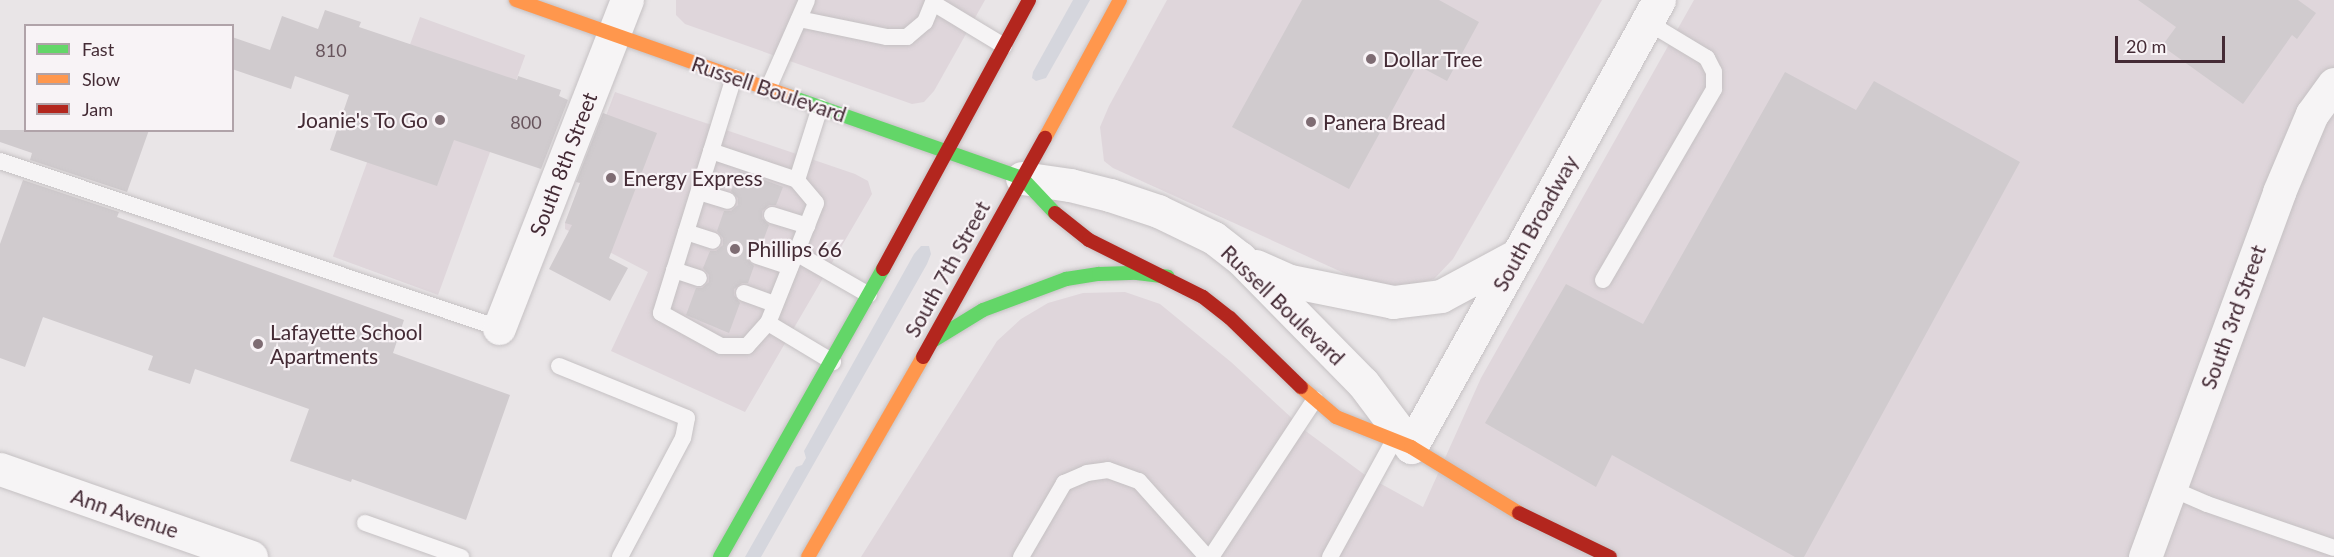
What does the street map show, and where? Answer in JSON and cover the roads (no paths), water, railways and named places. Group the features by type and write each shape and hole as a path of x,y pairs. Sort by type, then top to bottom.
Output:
{"main road":[{"name":"Russell Boulevard","path":"516,0 1022,178 1052,211 1089,240 1168,277 1203,297 1230,318 1336,417 1402,443 1518,513 1610,557"},
{"path":"720,557 833,362 1029,0"},
{"name":"South 7th Street","path":"808,557 930,343 1120,0"},
{"path":"930,343 983,310 1066,279 1099,274 1137,273 1168,277"}],"street":[{"name":"South 8th Street","path":"499,328 627,0"},
{"name":"South Broadway","path":"1402,443 1517,255 1653,11"},
{"name":"South 3rd Street","path":"2145,557 2278,192 2312,114 2334,84"},
{"name":"Russell Boulevard","path":"1022,178 1070,185 1158,211 1214,238 1240,258 1363,383 1402,443"},
{"path":"1240,258 1290,281 1393,302 1441,296 1517,255"},
{"name":"Ann Avenue","path":"0,469 250,557"}],"lane":[{"path":"768,89 807,0"},
{"path":"800,19 887,37 908,37 925,22 934,1 1004,46"},
{"path":"1603,280 1714,89 1714,72 1707,58 1653,11"},
{"path":"711,151 797,180 816,203 768,324 747,346 721,346 661,313 699,192 711,151 734,77"},
{"path":"797,180 820,107"},
{"path":"0,161 499,328"},
{"path":"699,192 728,201"},
{"path":"772,215 807,226"},
{"path":"686,232 713,241"},
{"path":"757,256 793,260 869,295"},
{"path":"674,270 699,278"},
{"path":"744,293 775,304"},
{"path":"768,324 833,362"},
{"path":"559,366 687,418 683,438 620,557"},
{"path":"1021,557 1064,483 1087,473 1108,470 1139,481 1209,557 1315,399"},
{"path":"1330,557 1402,443"},
{"path":"2170,488 2207,504 2334,548"},
{"path":"364,523 460,557"}],"place":[{"name":"Dollar Tree","path":"1371,59"},
{"name":"Joanie's To Go","path":"440,120"},
{"name":"Panera Bread","path":"1311,122"},
{"name":"Energy Express","path":"611,178"},
{"name":"Phillips 66","path":"735,249"},
{"name":"Lafayette School Apartments","path":"258,344"}]}
